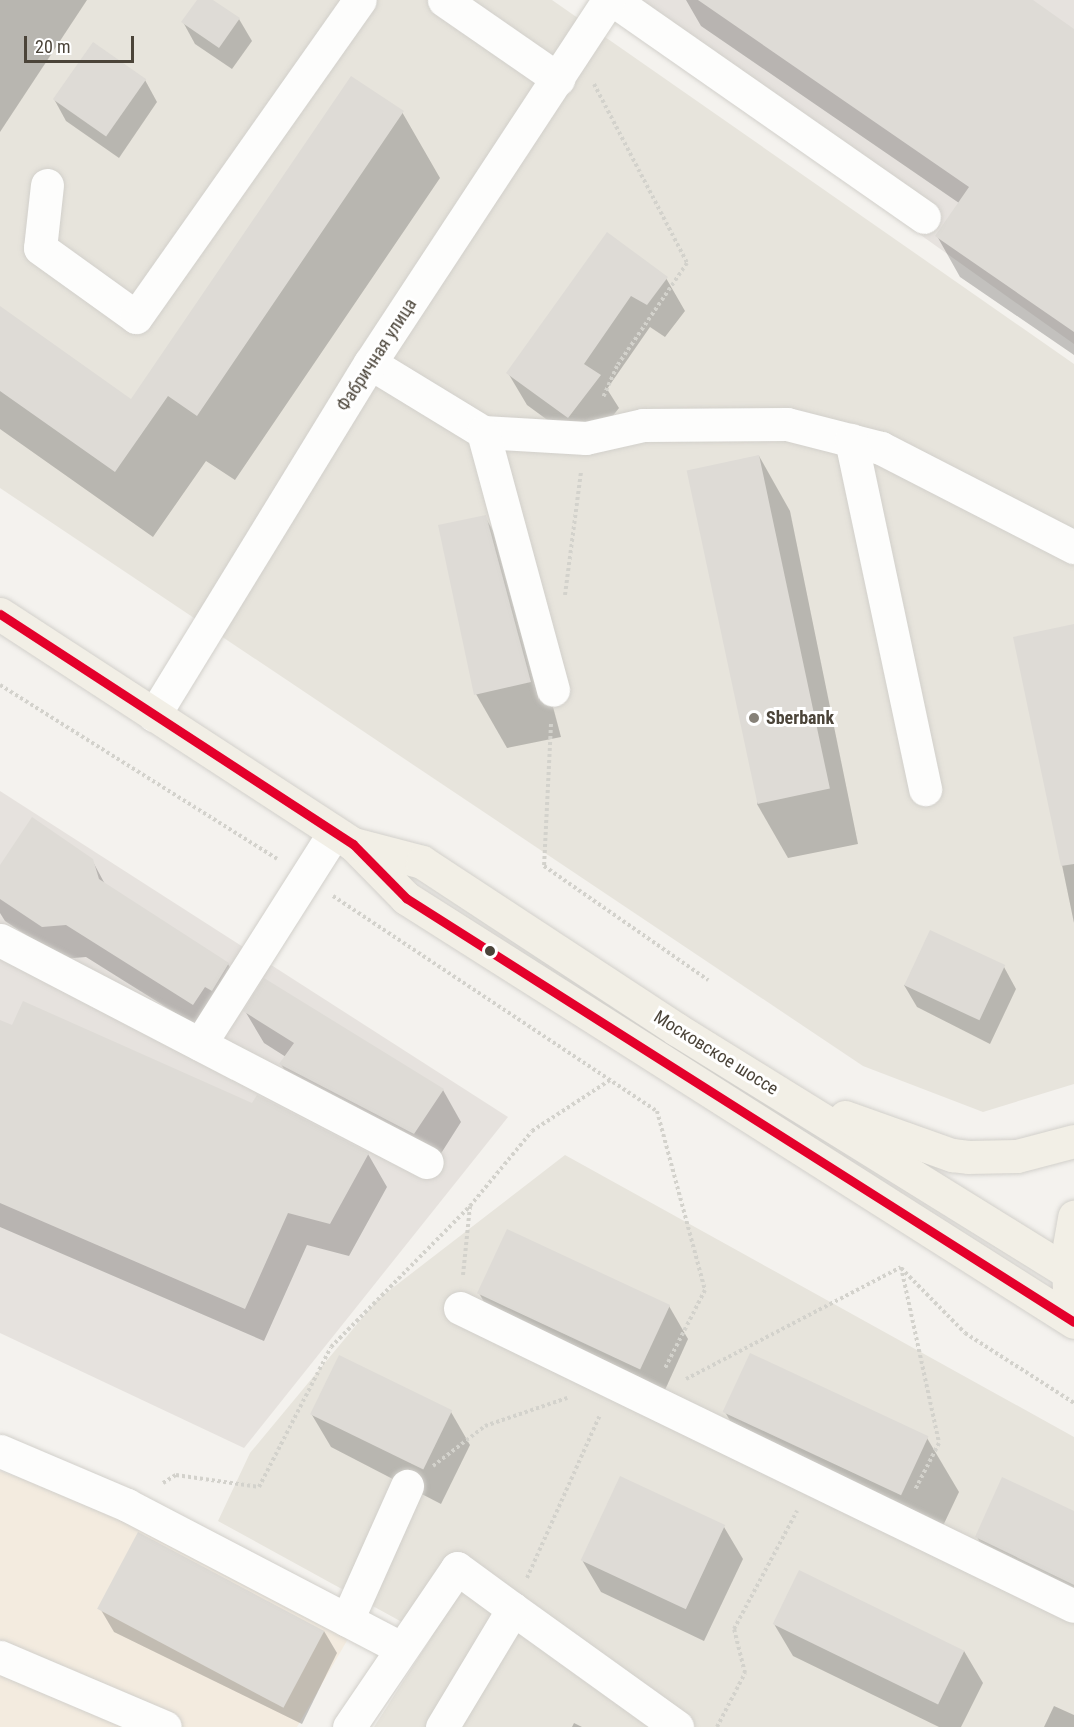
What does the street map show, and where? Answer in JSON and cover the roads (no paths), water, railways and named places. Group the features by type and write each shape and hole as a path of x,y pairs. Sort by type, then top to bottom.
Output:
{"main road":[{"name":"Московское шоссе","path":"0,614 154,715 340,844 406,898 1072,1321"},
{"name":"Московское шоссе","path":"340,844 422,862 784,1095 1071,1274"},
{"path":"784,1095 952,1155 986,1159 1017,1156 1074,1141"},
{"path":"1072,1321 1071,1274 1074,1218"}],"lane":[{"path":"48,185 40,248 135,317 360,0"},
{"path":"444,0 567,66"},
{"name":"Фабричная улица","path":"154,715 370,363 567,66 608,0"},
{"path":"614,0 924,218"},
{"path":"370,363 483,432 586,438 643,425 787,423 880,448 1074,547"},
{"path":"483,432 553,690"},
{"path":"851,440 924,789"},
{"path":"200,1044 304,877 340,844"},
{"path":"0,940 427,1162"},
{"path":"460,1308 650,1398 1074,1606"},
{"path":"0,1451 127,1505 400,1648"},
{"path":"347,1620 407,1486"},
{"path":"349,1727 400,1648 457,1568 677,1727"},
{"path":"441,1727 513,1609"},
{"path":"0,1657 165,1727"}],"place":[{"name":"Sberbank","path":"754,718"}]}
